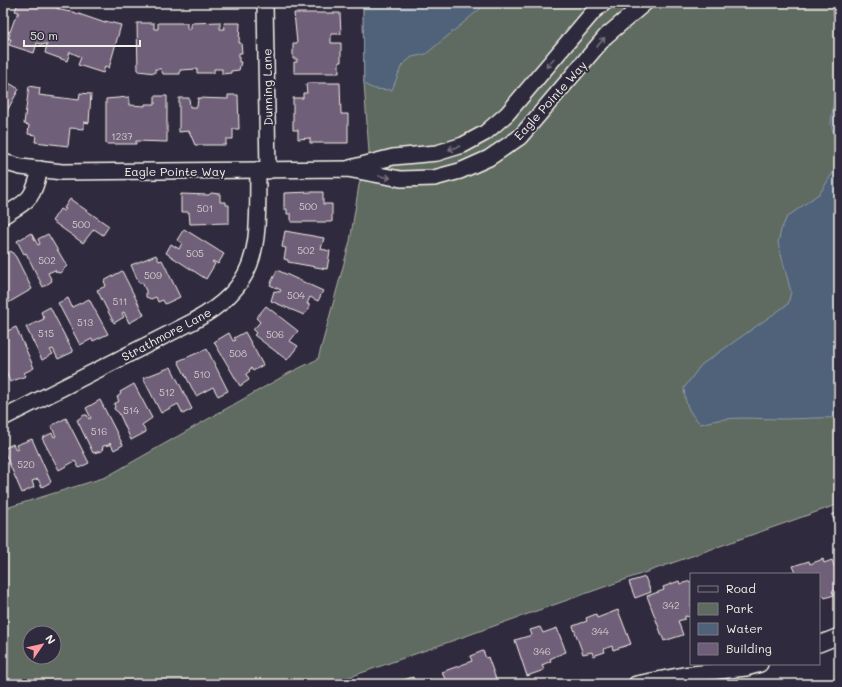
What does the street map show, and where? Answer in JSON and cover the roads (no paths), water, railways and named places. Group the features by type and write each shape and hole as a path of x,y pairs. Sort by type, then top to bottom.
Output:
{"street":[{"name":"Dunning Lane","path":"263,171 265,3"},
{"name":"Eagle Pointe Way","path":"347,169 393,157 437,153 463,145 485,133 507,114 594,11 604,3"},
{"name":"Eagle Pointe Way","path":"3,162 62,172 347,169 401,179 434,178 460,171 489,158 520,137 606,36 644,3"},
{"path":"3,216 25,203 31,196 35,190 40,169"},
{"name":"Strathmore Lane","path":"3,418 194,321 220,305 240,282 254,254 257,240 263,171"},
{"path":"820,644 839,636"},
{"path":"636,684 683,675 746,668 756,665"}],"water":[{"path":"363,3 487,3 426,54 412,57 402,65 392,90 373,88 364,83"},
{"path":"831,3 839,3 839,34"},
{"path":"839,51 839,418 731,418 701,424 688,408 684,388 701,365 788,304 791,292 778,243 781,230 787,217 820,193 834,171 838,150 831,124"}]}
